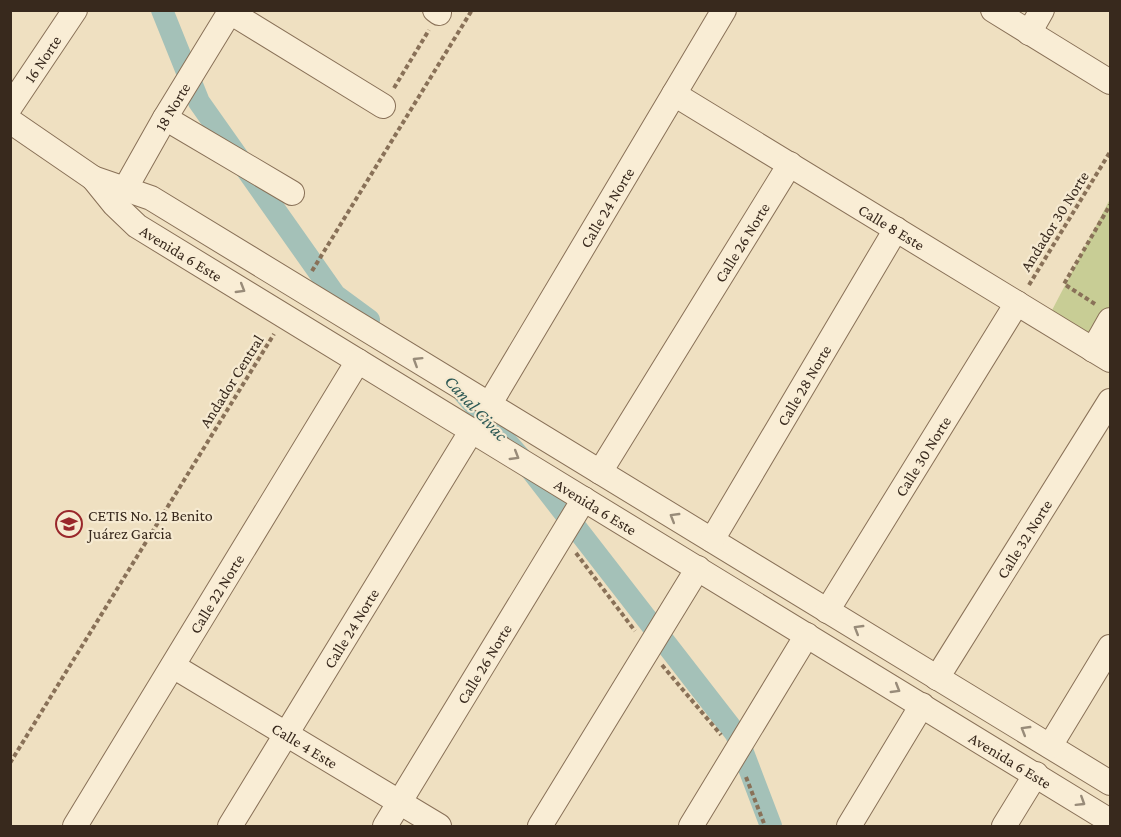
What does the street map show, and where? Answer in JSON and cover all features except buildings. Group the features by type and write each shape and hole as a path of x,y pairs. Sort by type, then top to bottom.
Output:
{"street":[{"name":"16 Norte","path":"10,107 75,10"},
{"name":"Calle 24 Norte","path":"489,405 724,10"},
{"path":"993,10 1110,82"},
{"path":"1029,33 1042,10"},
{"path":"230,11 383,106"},
{"name":"18 Norte","path":"119,197 230,11"},
{"name":"Calle 8 Este","path":"674,94 1102,355"},
{"path":"165,118 292,193"},
{"name":"Avenida 6 Este","path":"10,121 119,197 137,226 1110,821"},
{"name":"Calle 26 Norte","path":"600,472 790,164"},
{"name":"Avenida 6 Este","path":"119,197 151,198 1110,783"},
{"name":"Calle 28 Norte","path":"712,540 896,229"},
{"name":"Calle 30 Norte","path":"827,611 1017,303"},
{"path":"1102,355 1106,314"},
{"path":"326,341 342,315"},
{"name":"Calle 22 Norte","path":"75,826 358,361"},
{"name":"Calle 32 Norte","path":"937,678 1110,401"},
{"name":"Calle 24 Norte","path":"230,826 472,430"},
{"name":"Calle 26 Norte","path":"384,826 584,499"},
{"path":"742,594 754,566"},
{"path":"540,826 698,568"},
{"path":"691,826 807,635"},
{"path":"1050,746 1110,647"},
{"name":"Calle 4 Este","path":"173,666 439,826"},
{"path":"849,826 922,705"},
{"path":"1004,826 1036,774"}],"path":[{"path":"301,290 472,10"},
{"path":"383,106 437,12"},
{"name":"Andador 30 Norte","path":"1017,303 1110,152"},
{"path":"1106,314 1064,284 1110,205"},
{"name":"Andador Central","path":"10,763 285,316"}],"green space":[{"path":"1110,199 1110,353 1049,316"}],"waterway":[{"name":"Canal Civac","path":"162,10 199,102 335,295 369,320"},
{"name":"Canal Civac","path":"464,393 532,471 736,734 771,826"}],"place":[{"name":"CETIS No. 12 Benito Juárez Garcia","path":"69,524"}]}
